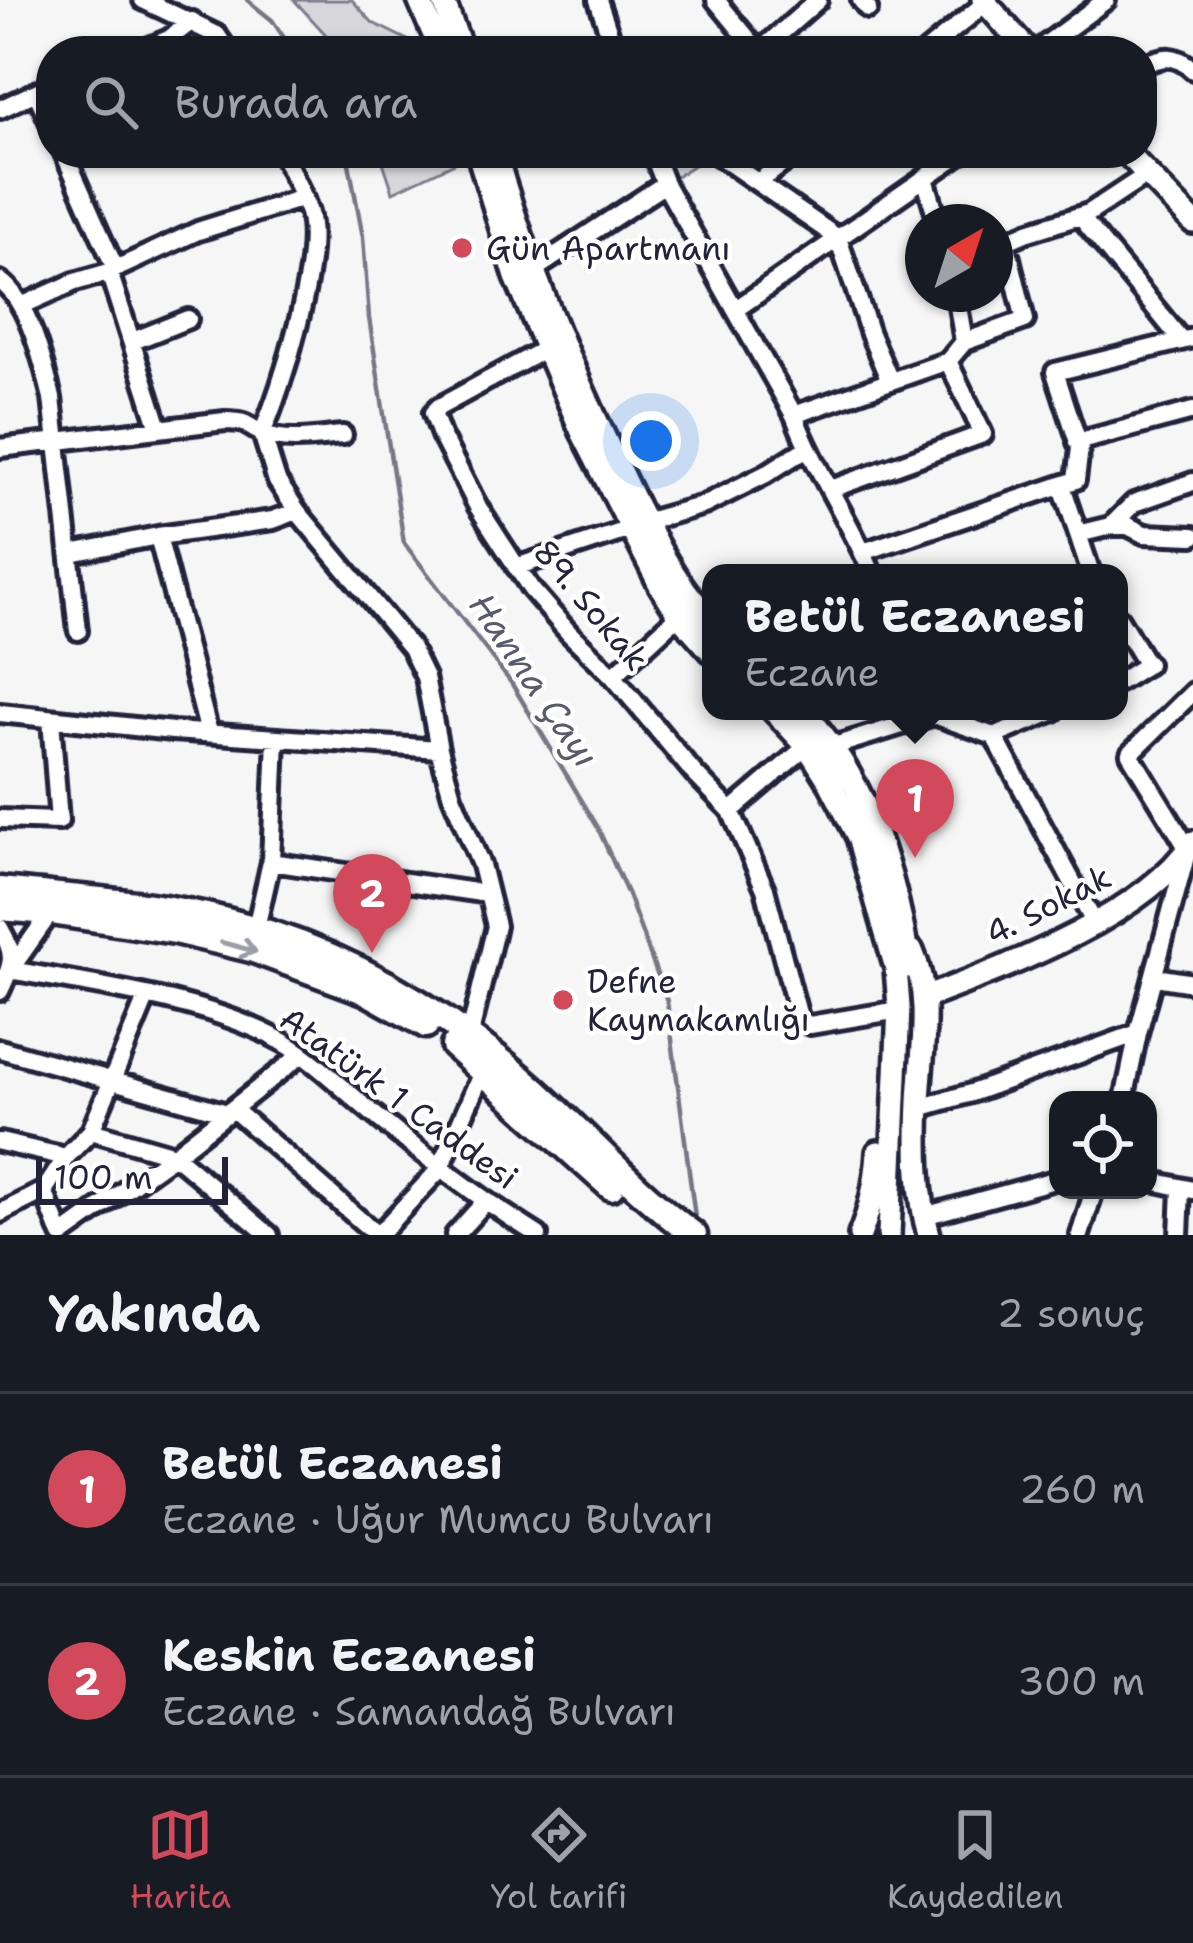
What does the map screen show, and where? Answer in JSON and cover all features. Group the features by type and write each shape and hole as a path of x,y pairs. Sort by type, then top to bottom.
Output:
{"highway":[{"path":"0,890 222,919 256,928 385,981 525,1081 668,1235"},
{"path":"0,908 175,932 251,950 367,992 422,1022 633,1197 694,1235"}],"main road":[{"path":"419,0 435,36"},
{"path":"443,0 456,36"},
{"path":"986,1 1015,36"},
{"path":"482,168 509,259 582,432 637,525 702,610"},
{"path":"500,168 532,271 637,525 679,615 702,641"},
{"path":"1142,168 1193,221"},
{"path":"782,720 807,746 858,837 910,976 901,1235"},
{"path":"810,720 831,747 872,822 887,866 898,941 899,1007 889,1235"},
{"name":"4. Sokak","path":"924,998 1095,924 1156,882 1191,846"},
{"path":"898,941 921,976 924,998 919,1108 920,1193 926,1225"},
{"path":"860,1235 876,1183 886,1012 898,941"}],"street":[{"path":"143,0 193,21"},
{"path":"164,0 218,36"},
{"path":"598,0 610,36"},
{"path":"716,0 746,36"},
{"path":"776,36 818,0"},
{"path":"1057,36 1106,0"},
{"path":"945,36 986,1"},
{"path":"174,36 193,21"},
{"path":"1157,60 1177,56 1192,68"},
{"path":"0,109 36,93"},
{"path":"70,168 112,270 159,428"},
{"path":"289,168 310,217 310,266 277,401 262,433 278,481 296,511 411,648 425,676 452,796 482,865 496,926 469,1038"},
{"path":"659,168 794,416 806,448 868,564"},
{"path":"737,168 838,238 890,381"},
{"path":"758,182 777,168"},
{"path":"736,309 939,168"},
{"path":"1013,238 1089,213 1148,174"},
{"path":"925,178 933,204"},
{"path":"532,271 665,184"},
{"path":"21,306 198,231 303,198"},
{"path":"863,552 1076,480 1080,448 1055,372 1187,339 1080,216"},
{"path":"0,261 2,281 21,306 44,365 54,411 78,631"},
{"path":"794,416 948,361 964,341 1025,320 1013,284"},
{"path":"959,312 964,341"},
{"path":"133,341 188,320"},
{"name":"89. Sokak","path":"545,349 434,413 478,507 549,611 731,811 765,889 800,1021 810,1024 886,1012"},
{"path":"831,489 982,434 948,361"},
{"path":"1078,442 1193,411"},
{"path":"0,448 226,421 247,422 262,433 295,440 343,435"},
{"path":"516,567 704,505 806,448"},
{"path":"1111,526 1134,502 1193,482"},
{"path":"1062,486 1088,564"},
{"path":"71,553 273,520 296,511"},
{"path":"1078,534 1128,526 1144,534 1193,536"},
{"path":"158,536 209,734"},
{"path":"613,676 679,615"},
{"path":"1128,633 1148,665 1128,677"},
{"path":"1126,1091 1191,846 1130,754 1193,692"},
{"path":"0,713 209,734 439,749"},
{"path":"0,819 58,821 51,718"},
{"path":"831,747 912,720"},
{"path":"952,720 994,736 1095,924"},
{"path":"994,736 1032,720"},
{"path":"256,928 272,862 276,738"},
{"path":"731,811 807,746"},
{"path":"272,862 488,894"},
{"path":"0,991 51,912"},
{"path":"0,928 13,950 10,970"},
{"name":"Atatürk 1 Caddesi","path":"10,970 147,996 240,1022 285,1043 484,1202 538,1235"},
{"path":"1155,977 1193,983"},
{"path":"0,1213 44,1191 66,1157 91,1131 147,996"},
{"path":"919,1108 971,1094 1138,1033"},
{"path":"0,1049 112,1083 230,1111 378,1235 440,1168 483,1070"},
{"path":"44,1191 61,1235 174,1155 301,1055"},
{"path":"91,1131 174,1155 269,1235"},
{"path":"0,1142 66,1157"},
{"path":"926,1225 1049,1182"},
{"path":"1157,1182 1187,1190 1179,1235"},
{"path":"1080,1235 1091,1199"},
{"path":"455,1235 484,1202"}],"shaded area":[{"path":"294,0 352,0 373,23 400,36 327,36"},
{"path":"385,168 444,168 393,192"},
{"path":"659,168 689,168 665,184"}],"waterway":[{"name":"Hanna Çayı","path":"247,0 272,20 283,36"},
{"name":"Hanna Çayı","path":"350,168 404,543 512,684 597,826 628,895 667,1001 696,1225"}],"place":[{"name":"Gün Apartmanı","path":"462,248"},
{"name":"Betül Eczanesi","path":"915,858"},
{"name":"Keskin Eczanesi","path":"372,953"},
{"name":"Defne Kaymakamlığı","path":"563,1000"}]}
